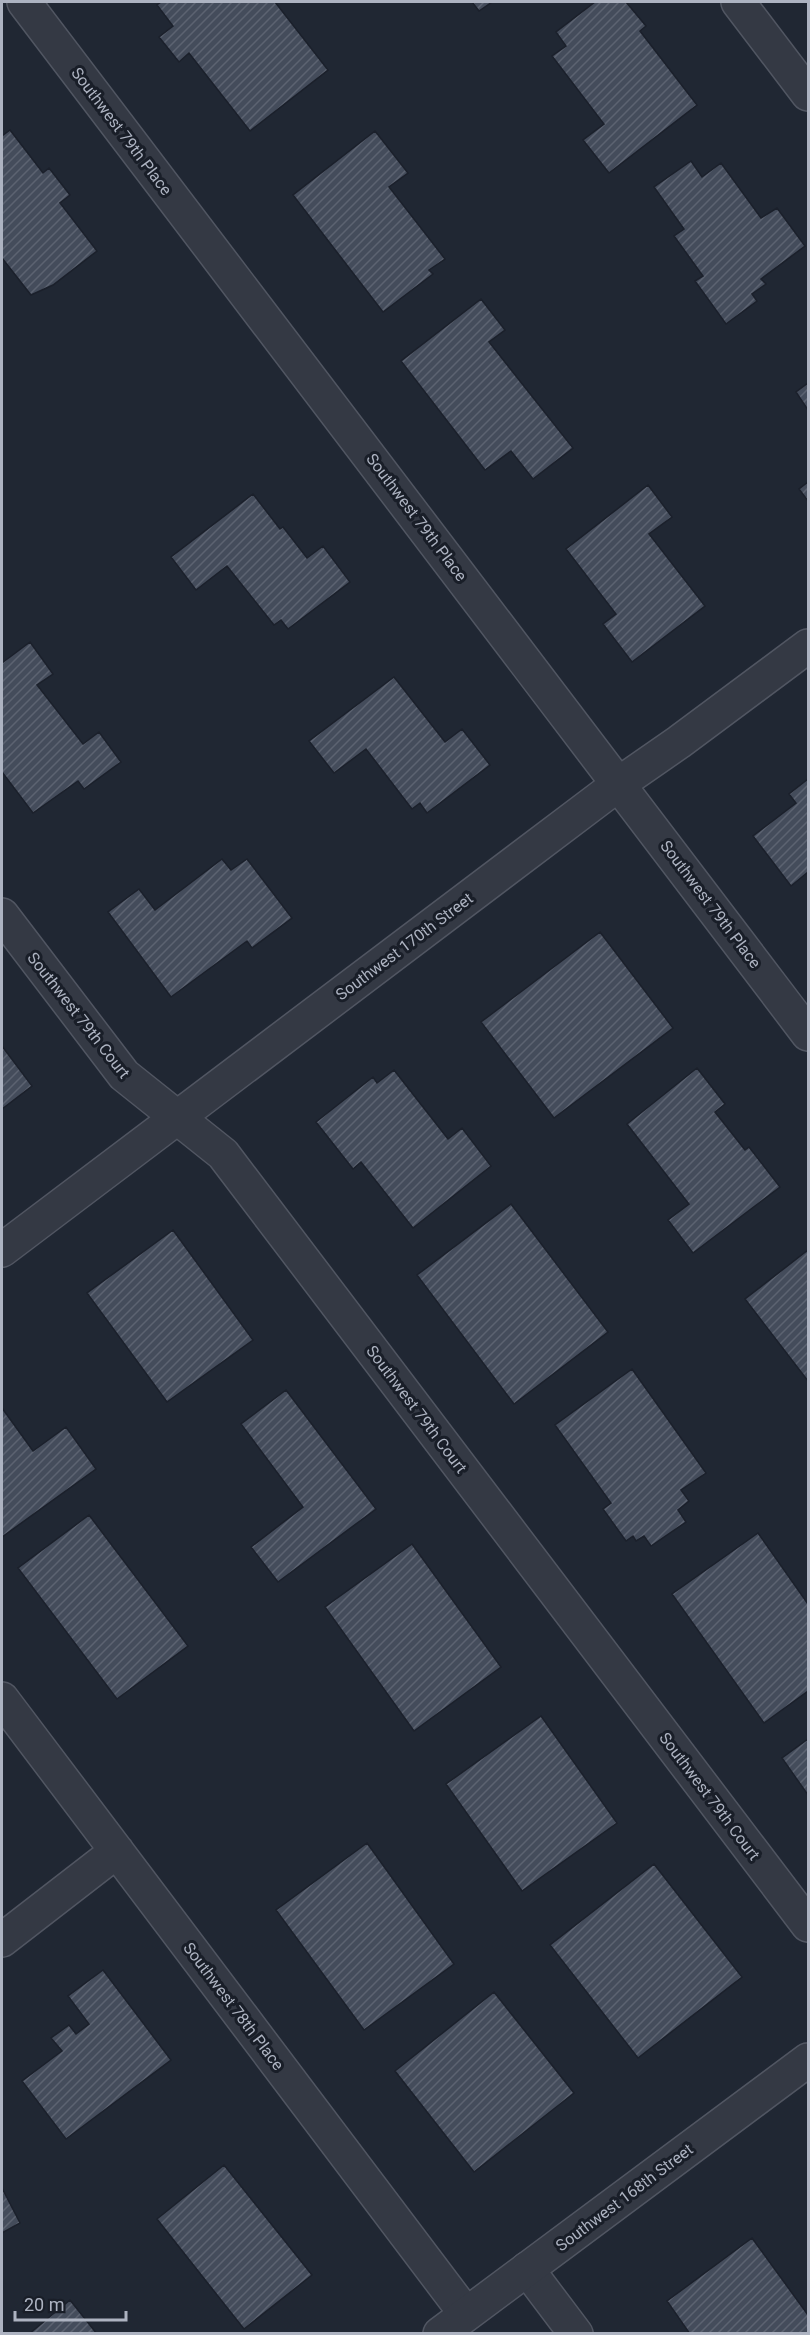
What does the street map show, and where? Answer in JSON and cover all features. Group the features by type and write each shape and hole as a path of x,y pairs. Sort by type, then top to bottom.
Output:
{"street":[{"name":"Southwest 79th Place","path":"24,2 620,783 808,1034"},
{"path":"738,2 808,94"},
{"name":"Southwest 170th Street","path":"2,1250 620,783 680,742 808,646"},
{"name":"Southwest 79th Court","path":"2,915 124,1075 223,1154 808,1925"},
{"name":"Southwest 78th Place","path":"2,1699 466,2314"},
{"path":"2,1940 117,1851"},
{"name":"Southwest 168th Street","path":"440,2334 808,2060"},
{"path":"527,2269 576,2334"}],"building":[{"path":"161,2 275,2 328,70 250,131 189,53 179,62 159,37 173,26 157,5"},
{"path":"472,2 492,2 479,11"},
{"path":"595,2 626,2 646,26 640,31 697,105 609,173 583,140 604,124 552,56 566,46 556,32"},
{"path":"10,130 43,173 49,168 70,195 60,203 97,251 53,285 31,295 2,258 2,136"},
{"path":"375,131 408,173 389,187 445,259 429,270 433,274 383,312 293,195"},
{"path":"691,161 702,177 721,163 761,218 777,208 805,246 761,279 766,284 752,294 757,301 726,324 695,281 703,276 674,236 684,229 654,187"},
{"path":"481,299 505,330 489,342 573,448 533,479 511,451 485,470 401,361"},
{"path":"808,383 808,410 796,392"},
{"path":"808,482 808,501 799,489"},
{"path":"648,485 672,517 649,534 705,606 632,662 603,624 616,614 566,549"},
{"path":"253,494 280,529 283,527 307,558 323,546 350,582 288,629 281,620 274,625 227,566 196,590 171,557"},
{"path":"30,642 53,674 37,685 83,744 99,732 121,762 84,789 78,781 33,813 2,772 2,663"},
{"path":"394,677 445,742 462,729 490,765 427,813 420,803 412,809 366,749 334,773 309,741"},
{"path":"808,779 808,872 791,886 753,836 796,803 789,794"},
{"path":"222,859 231,870 247,859 292,918 252,948 247,941 171,997 108,912 139,889 155,910"},
{"path":"600,932 673,1028 554,1118 481,1022"},
{"path":"2,1046 32,1086 2,1109"},
{"path":"697,1068 725,1104 715,1112 745,1150 749,1147 780,1187 693,1253 668,1220 689,1204 627,1124"},
{"path":"394,1070 448,1139 462,1128 491,1166 413,1228 361,1162 353,1169 316,1122 373,1077 377,1083"},
{"path":"511,1204 608,1332 514,1404 417,1275"},
{"path":"173,1230 253,1340 167,1402 87,1293"},
{"path":"808,1250 808,1381 745,1299"},
{"path":"632,1369 706,1473 681,1490 689,1501 678,1510 686,1522 651,1546 644,1536 636,1541 633,1536 626,1541 603,1509 611,1503 555,1425"},
{"path":"286,1390 376,1509 278,1582 251,1547 303,1507 241,1424"},
{"path":"2,1408 33,1451 66,1427 96,1469 2,1537"},
{"path":"89,1515 188,1646 117,1699 18,1568"},
{"path":"758,1533 808,1604 808,1691 764,1723 672,1594"},
{"path":"412,1544 501,1667 414,1731 325,1607"},
{"path":"541,1716 617,1823 522,1891 446,1784"},
{"path":"808,1739 808,1795 782,1758"},
{"path":"367,1843 454,1964 364,2030 276,1910"},
{"path":"654,1864 742,1977 638,2058 550,1945"},
{"path":"103,1970 171,2060 66,2139 22,2081 62,2051 51,2038 69,2025 76,2034 89,2024 68,1996"},
{"path":"494,1992 574,2093 474,2172 395,2071"},
{"path":"224,2165 312,2275 244,2329 157,2219"},
{"path":"2,2188 20,2223 2,2233"},
{"path":"752,2238 808,2315 808,2334 690,2334 667,2301"},
{"path":"70,2300 97,2334 29,2334"}]}
